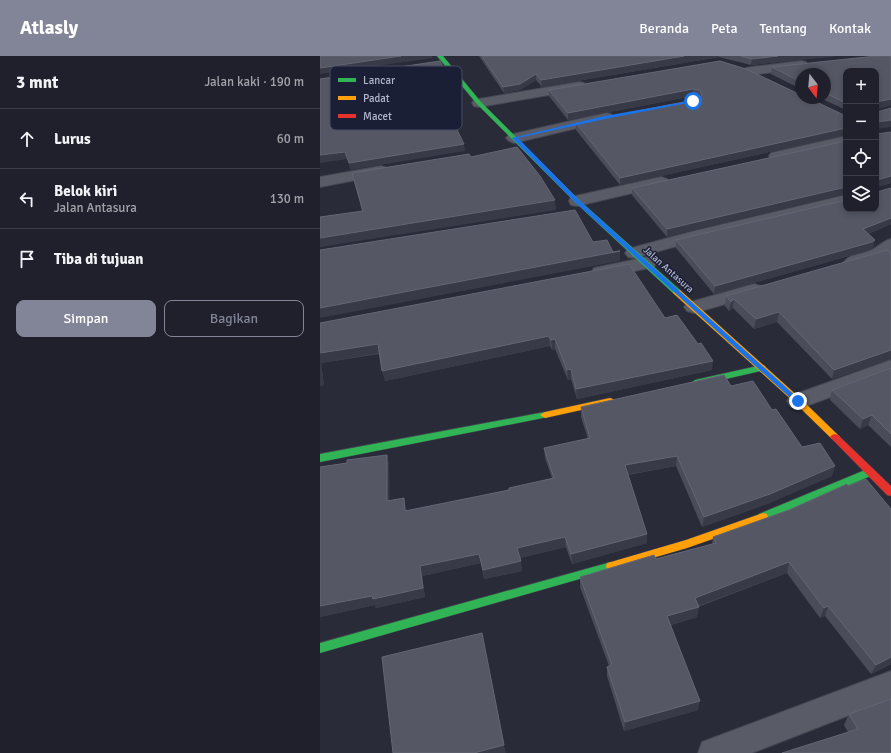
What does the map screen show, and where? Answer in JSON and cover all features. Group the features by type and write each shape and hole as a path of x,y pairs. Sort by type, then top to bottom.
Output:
{"main road":[{"name":"Jalan Antasura","path":"462,83 479,103 583,206 798,401 891,492"},
{"path":"686,385 762,368"},
{"path":"320,458 534,418 617,400"},
{"path":"320,648 421,621 687,544 777,512 870,472"}],"street":[{"path":"429,64 442,59"},
{"path":"751,71 815,64"},
{"path":"737,66 751,71 770,81"},
{"path":"479,103 593,83"},
{"path":"502,151 519,143 620,115"},
{"path":"762,160 843,142"},
{"path":"320,182 396,169"},
{"path":"566,215 583,206 677,179"},
{"path":"585,275 641,258 694,236 843,201"},
{"path":"839,266 877,255 891,244"},
{"path":"694,307 770,286"},
{"path":"798,401 891,367"},
{"path":"712,753 891,685"}],"building":[{"path":"320,56 401,56 330,66 320,68"},
{"path":"482,56 684,56 541,80 536,74 520,84 503,87"},
{"path":"741,56 778,56 752,59"},
{"path":"876,56 891,56 891,99 879,101 879,68 843,68 843,102 831,96 831,68 795,68 795,79 772,67"},
{"path":"440,61 442,66 407,66"},
{"path":"720,61 746,69 795,92 795,104 821,104 843,115 843,129 620,178 576,123 699,99 702,95 700,90 693,89 568,113 549,90"},
{"path":"330,78 330,130 457,130 464,144 349,163 345,152 320,155 320,79"},
{"path":"891,108 891,120 879,122 879,111"},
{"path":"891,132 891,176 879,179 879,134"},
{"path":"843,142 843,188 667,229 632,188"},
{"path":"517,147 540,176 555,200 320,238 320,217 363,211 352,173 469,154 471,157"},
{"path":"891,188 891,218 863,229 875,240 872,242 715,286 676,240 843,201 843,212 879,212 879,191"},
{"path":"575,210 593,242 607,240 613,252 620,251 320,308 320,250"},
{"path":"887,250 891,254 891,350 834,370 779,312 756,319 734,299 731,302 726,296"},
{"path":"629,264 665,318 677,315 698,344 701,343 713,361 576,389 571,369 567,370 555,339 551,340 549,336 382,371 378,344 320,353 320,323"},
{"path":"891,368 891,434 872,415 863,419 832,390"},
{"path":"724,375 731,386 753,381 772,410 776,409 802,447 820,443 835,466 770,494 704,517 677,456 625,465 647,534 571,554 565,537 517,548 521,561 483,570 479,554 420,566 423,588 373,599 372,596 320,606 320,467 347,463 347,460 387,455 387,501 404,498 405,511 509,490 509,488 554,478 544,448 590,438 581,407"},
{"path":"866,479 891,509 891,657 876,665 828,606 824,608 789,562 695,598 699,607 667,616 700,701 625,722 607,667 612,665 580,577 654,555 656,559 716,543 713,537 789,510 847,484 848,486"},
{"path":"482,633 504,745 474,753 393,753 382,657"},
{"path":"891,699 891,753 782,753 858,729 849,714"}],"traffic: fast":[{"path":"440,56 448,66"},
{"path":"462,83 479,103 577,201 677,292"},
{"path":"695,383 762,368"},
{"path":"320,458 545,415"},
{"path":"763,517 870,472"},
{"path":"320,648 611,566"}],"traffic: slow":[{"path":"677,292 798,401 835,437"},
{"path":"545,415 610,401"},
{"path":"611,566 687,544 763,517"}],"traffic: jam":[{"path":"835,437 891,492"}],"route":[{"path":"693,101 514,138 577,201 798,401"}]}
